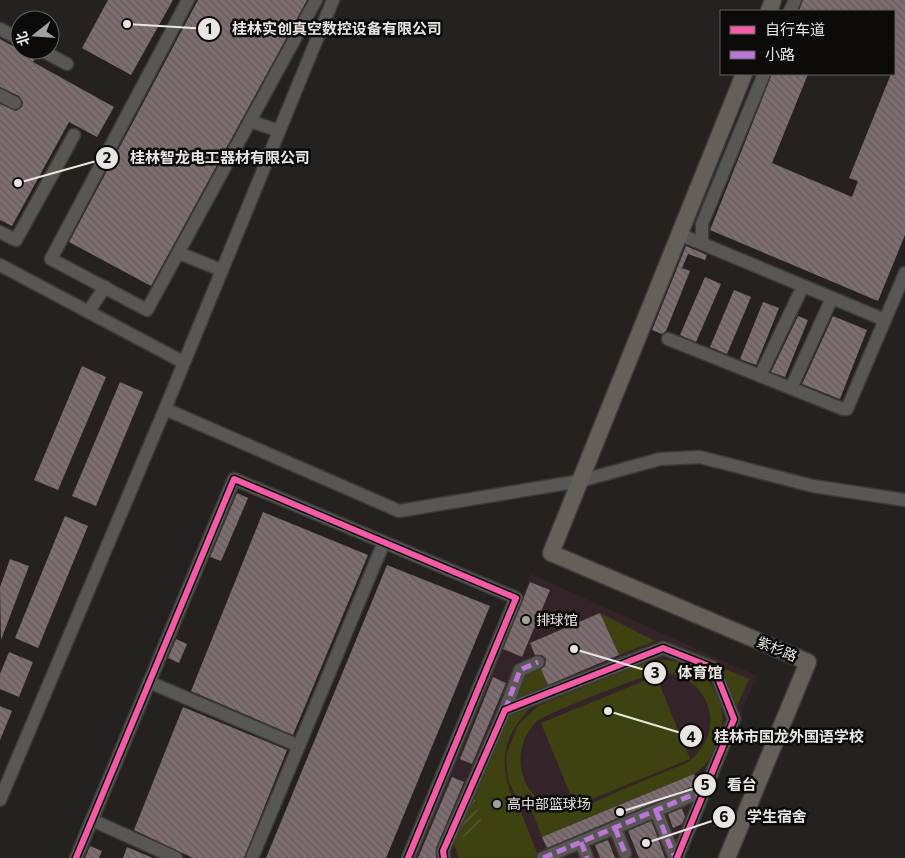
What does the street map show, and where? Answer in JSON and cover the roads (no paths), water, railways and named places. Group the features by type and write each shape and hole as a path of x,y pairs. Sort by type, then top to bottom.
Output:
{"main road":[{"path":"580,481 744,75"},
{"name":"紫杉路","path":"580,481 551,553 808,662 727,858"}],"street":[{"path":"188,0 51,259 147,310 316,0"},
{"path":"0,800 165,409 332,0"},
{"path":"60,60 67,64"},
{"path":"702,243 702,224 764,75"},
{"path":"0,95 15,103"},
{"path":"250,122 279,131"},
{"path":"0,232 16,240 74,135"},
{"path":"680,234 885,320"},
{"path":"179,252 221,270"},
{"path":"0,265 184,362"},
{"path":"668,339 847,409 905,273"},
{"path":"760,376 803,286"},
{"path":"88,312 105,288"},
{"path":"791,388 832,298"},
{"path":"165,409 399,512 580,481 660,459 700,457 813,486 905,500"},
{"path":"76,858 234,479 516,598 408,858"},
{"path":"252,858 384,542"},
{"path":"505,710 663,648 714,668 734,719 676,858"},
{"path":"442,856 505,710 520,670 538,662"},
{"path":"149,682 299,746"},
{"path":"543,858 705,790"},
{"path":"656,810 676,858"},
{"path":"92,820 176,858"},
{"path":"615,828 625,853"},
{"path":"581,842 587,858"}],"place":[{"name":"桂林实创真空数控设备有限公司","path":"127,24"},
{"name":"桂林智龙电工器材有限公司","path":"18,183"},
{"name":"排球馆","path":"526,620"},
{"name":"体育馆","path":"574,649"},
{"name":"桂林市国龙外国语学校","path":"608,711"},
{"name":"高中部篮球场","path":"497,804"},
{"name":"看台","path":"620,812"},
{"name":"学生宿舍","path":"646,843"}]}
